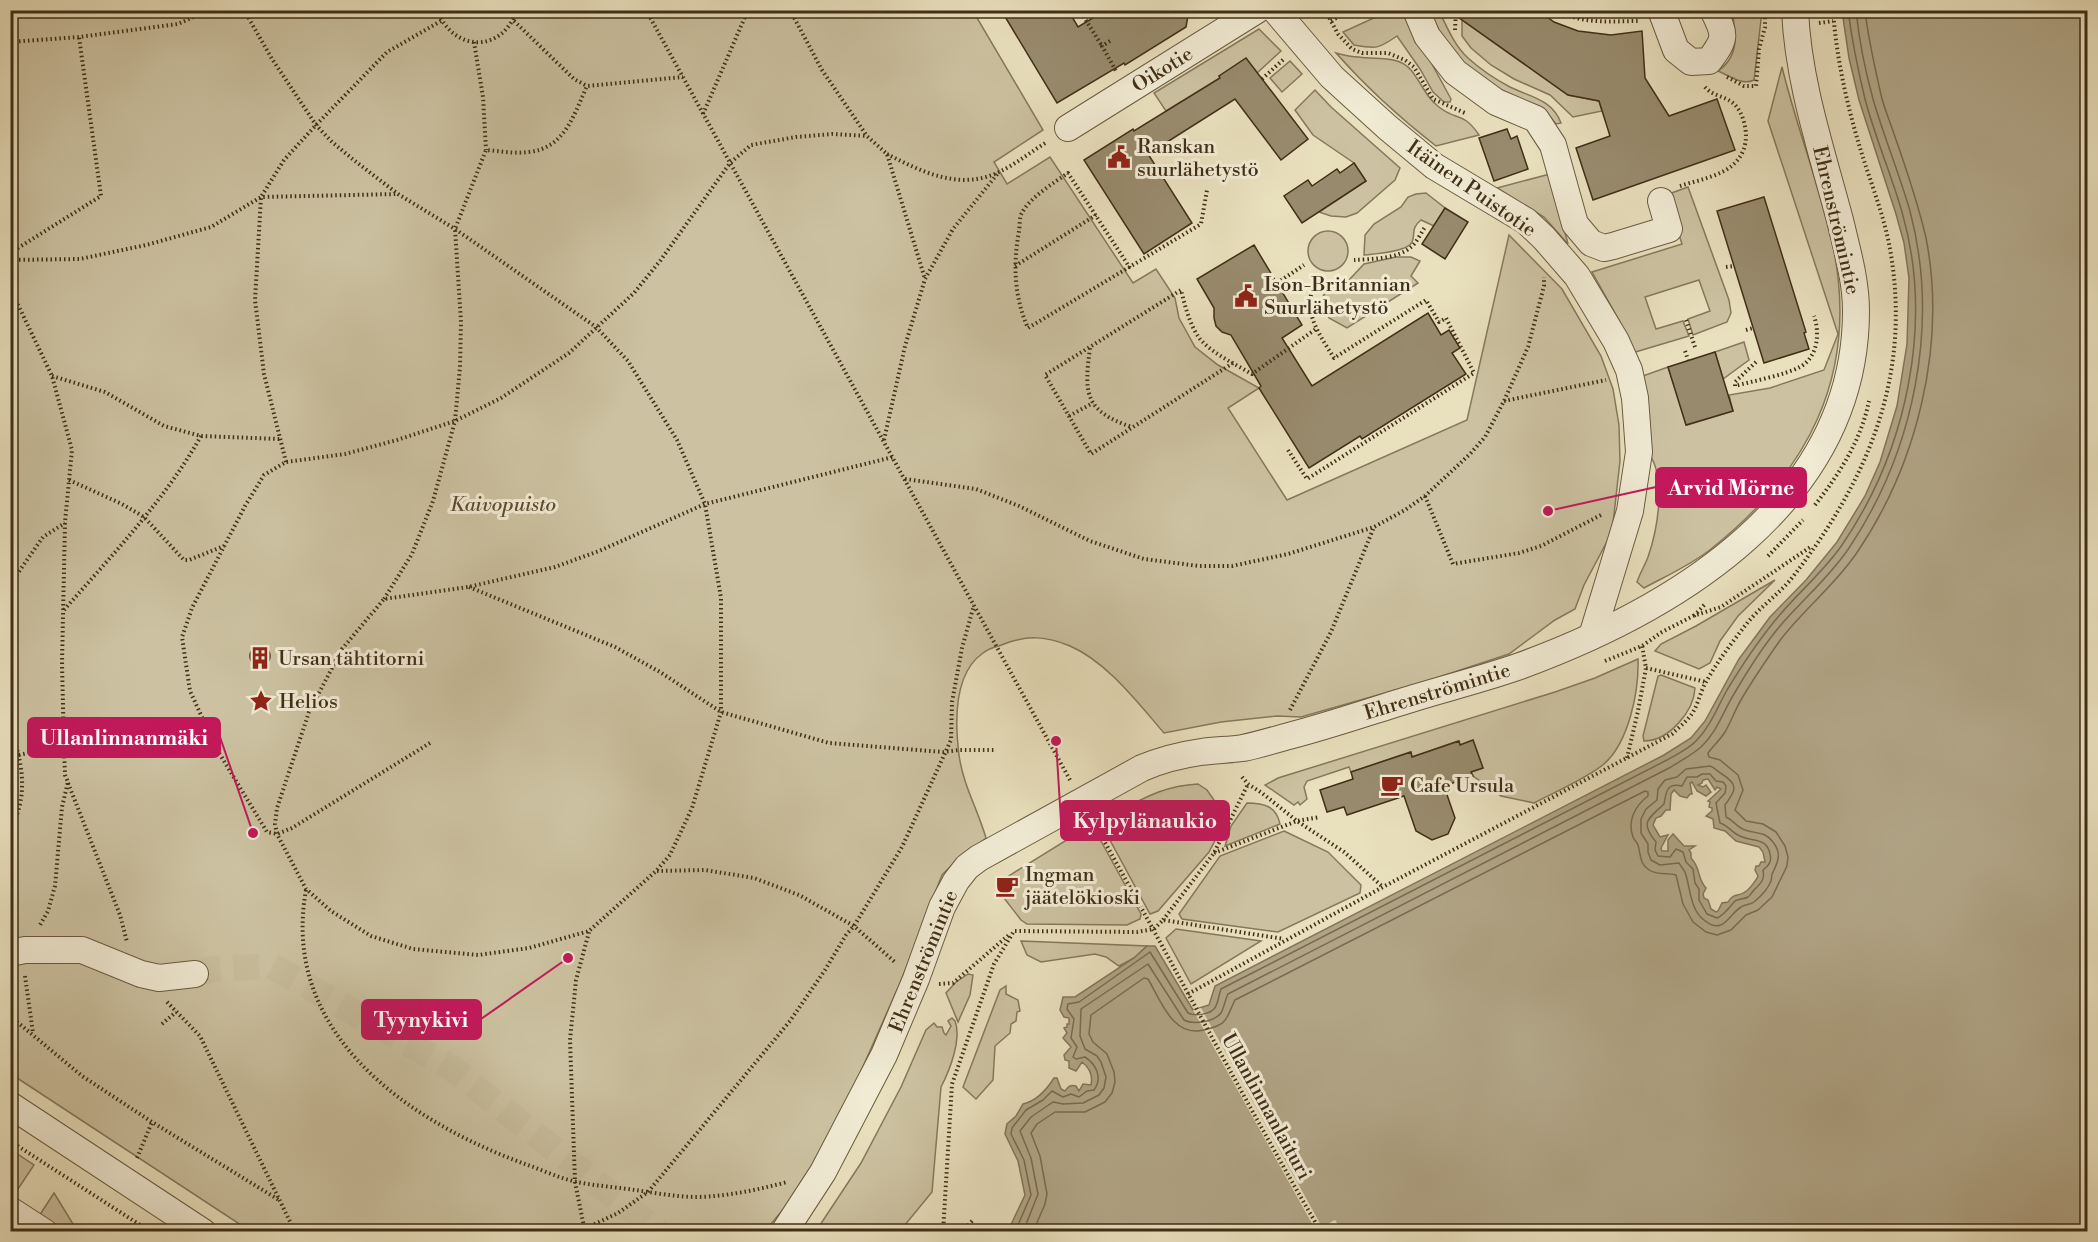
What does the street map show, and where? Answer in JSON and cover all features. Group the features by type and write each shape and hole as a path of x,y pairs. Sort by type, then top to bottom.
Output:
{"street":[{"name":"Oikotie","path":"1068,128 1257,10"},
{"name":"Itäinen Puistotie","path":"1275,10 1332,77 1395,134 1434,166 1526,221 1544,238 1577,276 1616,341 1629,370 1635,398 1639,452 1632,500 1613,572 1592,636"},
{"path":"1416,10 1427,36 1455,72 1496,102 1536,119 1553,145 1575,224 1591,243 1604,248 1669,228 1665,195"},
{"path":"1663,16 1676,50 1691,62 1709,61 1722,44 1723,30 1713,10"},
{"name":"Ehrenströmintie","path":"784,1232 823,1172 884,1055 916,979 942,907 956,881 967,867 979,858 1086,810 1142,768 1166,758 1198,752 1245,748 1288,736 1518,666 1592,636 1648,609 1705,572 1741,545 1778,508 1812,464 1827,438 1842,401 1853,355 1856,311 1849,257 1808,100 1795,10"},
{"path":"18,951 82,950 141,974 159,978 195,974"},
{"path":"10,1105 203,1232"},
{"path":"10,1210 44,1232"}],"path":[{"path":"10,42 79,37 178,24 209,10"},
{"path":"244,10 272,59 316,125 354,161 398,194 455,229 596,327 628,361 677,440 705,504 721,598 721,712 692,807 670,855 656,871 589,931 529,948 478,955 413,949 371,936 332,912 306,889 274,824 277,808 309,712 342,649 384,599 412,554 433,501 454,421 460,367 461,322 455,229 486,150 483,97 474,42"},
{"path":"437,10 449,32 461,39 474,42 486,42 507,30 514,21 517,10"},
{"name":"Ullanlinnanlaituri","path":"646,10 1086,810 1190,992 1320,1232"},
{"path":"704,114 748,10"},
{"path":"790,10 822,70 867,136 887,154 925,173 958,180 980,178 999,172 1068,128"},
{"path":"1325,10 1345,45 1362,53 1388,53 1405,60 1414,67 1433,99 1468,115"},
{"path":"1332,21 1351,10"},
{"path":"1455,30 1456,10"},
{"path":"1557,10 1565,15 1593,21 1663,16"},
{"path":"1724,76 1744,86 1756,86 1759,49 1765,27 1765,10"},
{"path":"1083,12 1117,72 1107,78"},
{"path":"1451,20 1460,39"},
{"path":"10,260 80,259 146,245 211,227 261,197 284,160 387,52 441,21"},
{"path":"514,21 574,79 587,86 683,77"},
{"path":"10,252 101,196 79,37"},
{"path":"1102,46 1110,41"},
{"path":"1262,79 1290,53"},
{"path":"1665,195 1725,172 1738,162 1744,151 1746,132 1738,108 1730,100 1709,92 1704,82"},
{"path":"486,150 528,152 545,148 559,140 574,118 587,86"},
{"path":"430,743 292,828 277,834 267,832 216,748 190,691 182,637 192,608 264,475 286,462 345,454 454,421 501,398 569,353 634,293 660,261 730,163 751,146 796,137 832,134 867,136"},
{"path":"887,154 925,279"},
{"path":"884,441 906,346 925,279 954,229 999,172"},
{"path":"1130,268 1068,173 1041,192 1022,213 1015,266 1020,311 1028,328 1130,268 1201,224 1207,190"},
{"path":"261,197 398,194"},
{"path":"261,197 255,300 264,374 286,462"},
{"path":"1015,266 1096,215"},
{"path":"1354,260 1405,251 1412,246 1425,227"},
{"path":"904,478 976,489 1019,506 1090,541 1144,559 1199,566 1232,566 1288,554 1374,527 1425,496 1485,437 1528,347 1544,286 1544,238"},
{"path":"1277,283 1304,265"},
{"path":"1726,267 1734,266"},
{"path":"1288,450 1307,479 1474,373 1446,318 1439,322 1426,300 1334,358 1316,329 1311,310 1310,296 1318,277"},
{"path":"10,288 52,376 72,450 65,522 65,775 141,974 200,1036 295,1232"},
{"path":"1233,363 1091,454 1045,375 1181,290 1187,312 1200,339 1252,374 1316,329"},
{"path":"1756,362 1735,382 1736,386 1801,366 1809,357 1818,338 1814,316"},
{"path":"1686,320 1695,348"},
{"path":"1746,330 1753,328"},
{"path":"1090,347 1087,392 1093,403 1115,422 1132,427"},
{"path":"1685,351 1688,360"},
{"path":"52,376 105,392 164,426 201,436 280,439"},
{"path":"1504,401 1615,378"},
{"path":"1069,416 1093,403"},
{"path":"64,611 144,517 185,464 201,436"},
{"path":"384,599 468,587 555,567 599,551 705,504 893,458"},
{"path":"69,480 114,500 144,517 184,560 225,545"},
{"path":"1425,496 1454,564 1519,553 1540,546 1609,512"},
{"path":"10,588 13,580 43,537 65,522"},
{"path":"1288,736 1285,718 1331,632 1374,527"},
{"path":"1602,662 1642,646 1662,632 1693,616 1721,607 1815,543"},
{"path":"468,587 615,647 660,672 721,712 829,743 944,752 994,750"},
{"path":"578,1232 618,1213 648,1192 790,1022 854,926 902,847 951,740 954,691 962,648 974,604"},
{"path":"1626,758 1646,668 1642,646"},
{"path":"1646,668 1706,682"},
{"path":"10,729 20,754 22,790 18,817 10,829"},
{"path":"10,757 64,749"},
{"path":"1231,777 1252,774"},
{"path":"1242,777 1297,821 1344,852 1383,887"},
{"path":"33,1034 18,951 48,911 55,886 62,807 68,782"},
{"path":"932,985 953,982 1014,931 1137,932 1154,929 1214,853 1248,784"},
{"path":"1214,853 1297,821 1320,817"},
{"path":"656,871 705,870 754,878 799,895 854,926 897,963"},
{"path":"306,889 303,906 306,964 313,992 336,1035 371,1076 408,1105 459,1136 575,1182 696,1197 741,1194 823,1172"},
{"path":"1163,920 1286,940"},
{"path":"584,1230 575,1182 570,1040 576,980 589,931"},
{"path":"943,1232 952,1084 994,964 1014,931"},
{"path":"162,1024 176,1012"},
{"path":"10,1016 82,1076 280,1201"},
{"path":"135,1163 152,1122"},
{"path":"10,1141 151,1232"},
{"path":"962,1232 973,1220"}],"green space":[{"name":"Kaivopuisto","path":"10,11 973,11 1043,130 994,162 1007,184 1050,157 1133,283 1156,269 1175,298 1179,318 1195,347 1218,365 1259,388 1228,408 1287,500 1467,420 1509,235 1562,289 1601,356 1613,389 1619,425 1620,461 1612,532 1584,585 1575,609 1555,620 1509,654 1427,681 1301,717 1277,716 1221,722 1164,733 1109,673 1084,653 1070,646 1053,640 1029,638 1013,641 983,653 973,662 961,686 957,729 964,777 986,838 942,875 901,981 853,1089 797,1193 765,1231 250,1231 11,1074"},
{"path":"1389,11 1403,11 1451,99 1450,102 1444,102 1433,92 1397,36 1381,46 1368,47 1354,45 1343,32"},
{"path":"1430,11 1439,11 1455,42 1473,62 1504,84 1546,104 1557,115 1561,123 1556,124 1540,109 1496,87 1472,70 1451,49"},
{"path":"1568,11 1644,11 1645,13 1635,15 1597,16"},
{"path":"1732,11 1762,11 1754,80 1750,82 1736,80 1718,71 1730,58 1735,44"},
{"path":"1462,20 1568,95 1599,101 1602,111 1573,117 1550,95 1514,79 1491,65 1471,48 1462,36"},
{"path":"1259,29 1281,51 1257,73 1219,76 1220,78 1166,111 1154,93"},
{"path":"1336,53 1353,57 1393,60 1406,65 1434,103 1445,111 1464,119 1479,135 1436,146 1384,102"},
{"path":"1290,61 1302,74 1282,92 1270,78"},
{"path":"1782,67 1834,251 1840,297 1839,339 1831,380 1818,418 1799,454 1775,488 1711,549 1644,588 1637,582 1648,557 1655,531 1659,486 1657,472 1645,449 1640,377 1668,367 1687,425 1733,411 1729,395 1770,388 1824,370 1838,334 1768,121"},
{"path":"1315,90 1400,168 1395,180 1357,213 1346,217 1319,212 1366,181 1354,163 1313,135 1295,110"},
{"path":"1550,174 1568,244 1544,217 1497,188"},
{"path":"1688,187 1729,300 1731,313 1727,322 1693,335 1688,319 1710,311 1699,280 1645,297 1656,329 1683,321 1689,336 1632,353 1620,322 1592,272 1682,244 1666,195"},
{"path":"1426,193 1445,208 1434,226 1421,220 1416,226 1409,245 1390,252 1364,255 1365,235 1374,224 1401,207 1408,197"},
{"path":"1328,231 1336,232 1342,237 1347,243 1347,259 1342,265 1336,270 1328,271 1320,270 1314,265 1309,259 1308,251 1309,243 1314,237 1320,232"},
{"path":"1396,257 1411,257 1420,261 1411,276 1418,283 1347,328 1329,318 1322,298 1327,290 1348,281 1364,264"},
{"path":"1744,342 1749,360 1723,379 1715,352"},
{"path":"1775,580 1738,616 1720,641 1710,663 1699,669 1655,651 1661,644"},
{"path":"1638,659 1637,686 1631,715 1613,754 1604,764 1589,774 1534,803 1501,796 1473,776 1471,772 1483,768 1473,740 1460,745 1458,741 1412,757 1410,752 1351,772 1349,767 1307,781 1304,787 1307,799 1300,805 1298,802 1294,805 1265,785 1278,778 1555,692"},
{"path":"1661,675 1695,688 1694,697 1685,715 1671,730 1653,740 1644,741 1643,736 1658,676"},
{"path":"1198,784 1207,790 1223,813 1224,823 1209,852 1158,911 1150,914 1104,829 1105,821 1109,816 1162,791"},
{"path":"1247,803 1259,804 1272,809 1280,824 1225,846 1231,826"},
{"path":"1086,828 1091,828 1096,832 1141,914 1140,919 1127,925 1027,924 1021,920 1004,898 1016,883 1007,877"},
{"path":"1284,831 1328,852 1361,885 1360,893 1278,932 1182,919 1179,914 1220,856"},
{"path":"1176,929 1261,941 1191,984 1166,938"},
{"path":"1021,941 1147,946 1134,958 1119,966 1106,957 1095,954 1041,962 1027,955"},
{"path":"968,974 973,975 970,995 958,1022 946,993"},
{"path":"1006,986 1006,994 1018,1000 1020,1011 1017,1012 1016,1021 1011,1024 1010,1033 995,1046 993,1080 976,1099 963,1087 1000,990"},
{"path":"952,1018 957,1028 956,1045 941,1087 932,1192 900,1231 816,1231 861,1163 901,1087 926,1030 934,1023 937,1027 942,1027 946,1035 951,1026 948,1021"},
{"path":"10,1149 34,1165 12,1198 10,1198"},
{"path":"54,1193 76,1229 80,1231 59,1231 42,1220 41,1213"}],"water":[{"path":"1842,11 2087,11 2087,1231 1008,1231 1025,1195 1018,1161 1005,1134 1007,1124 1016,1116 1023,1104 1041,1094 1054,1078 1057,1078 1061,1089 1065,1091 1071,1086 1076,1086 1079,1091 1083,1084 1091,1085 1092,1078 1085,1064 1082,1062 1076,1071 1069,1068 1069,1061 1065,1060 1064,1055 1071,1047 1063,1038 1067,1033 1064,1028 1069,1024 1069,1018 1064,1017 1060,1010 1063,997 1075,997 1134,958 1147,946 1155,946 1193,1010 1209,1005 1215,986 1664,755 1691,738 1705,721 1739,659 1770,617 1806,580 1837,542 1865,496 1880,462 1897,406 1907,344 1909,278 1904,243 1859,100 1849,58","holes":["1708,779 1715,790 1717,787 1721,789 1708,801 1712,811 1706,816 1713,819 1714,828 1725,831 1736,841 1759,847 1763,852 1765,862 1756,866 1758,876 1749,889 1732,897 1728,902 1722,903 1716,912 1711,909 1708,900 1704,898 1706,888 1691,858 1689,850 1695,846 1684,846 1673,834 1668,840 1668,851 1662,851 1661,848 1668,835 1660,837 1653,825 1656,818 1666,810 1670,810 1671,794 1674,790 1680,796 1687,798 1692,794 1690,783 1692,782 1697,791 1706,796 1711,792 1706,785 1703,787 1698,785"]}],"pier":[{"path":"1201,1008 1322,1227 1335,1220 1342,1231 1313,1231 1315,1229 1193,1010"}],"building":[{"path":"1001,10 1068,10 1078,27 1106,10 1189,10 1186,27 1057,103"},
{"path":"1448,10 1538,10 1554,22 1578,31 1611,35 1642,31 1645,78 1669,116 1717,99 1735,150 1593,200 1576,148 1610,136 1599,101 1568,95"},
{"name":"Ranskan suurlähetystö","path":"1246,58 1308,139 1281,160 1235,99 1148,154 1192,223 1144,254 1084,160 1220,78 1219,76"},
{"path":"1507,129 1511,139 1517,136 1528,169 1494,181 1479,138"},
{"path":"1354,163 1366,181 1302,223 1284,196 1308,180 1312,186 1337,169 1340,173"},
{"path":"1764,197 1806,332 1804,333 1809,349 1764,363 1717,211"},
{"path":"1445,208 1468,222 1445,259 1422,244"},
{"path":"1254,245 1302,325 1282,338 1312,386 1428,313 1441,335 1449,330 1460,348 1452,353 1466,374 1362,439 1360,436 1309,468 1259,388 1261,386 1231,335 1222,332 1216,326 1214,308 1197,279"},
{"path":"1715,352 1733,411 1686,425 1668,367"},
{"name":"Ursan tähtitorni","path":"256,646 264,646 270,652 270,660 264,666 256,666 250,660 250,652"},
{"name":"Cafe Ursula","path":"1473,740 1483,768 1471,772 1473,776 1444,786 1455,818 1448,834 1432,840 1416,831 1404,796 1347,815 1344,807 1327,812 1320,790 1353,779 1351,772 1411,752 1412,757 1459,741 1460,745"}],"tunnel":[{"path":"195,974 213,969 272,966 450,1067 659,1232"}],"place":[{"name":"Ranskan suurlähetystö","path":"1119,157"},
{"name":"Ison-Britannian Suurlähetystö","path":"1246,296"},
{"name":"Arvid Mörne","path":"1548,511"},
{"name":"Ursan tähtitorni","path":"260,658"},
{"name":"Helios","path":"261,701"},
{"name":"Kylpylänaukio","path":"1056,741"},
{"name":"Cafe Ursula","path":"1392,785"},
{"name":"Ullanlinnanmäki","path":"253,833"},
{"name":"Ingman jäätelökioski","path":"1007,886"},
{"name":"Tyynykivi","path":"568,958"}]}
